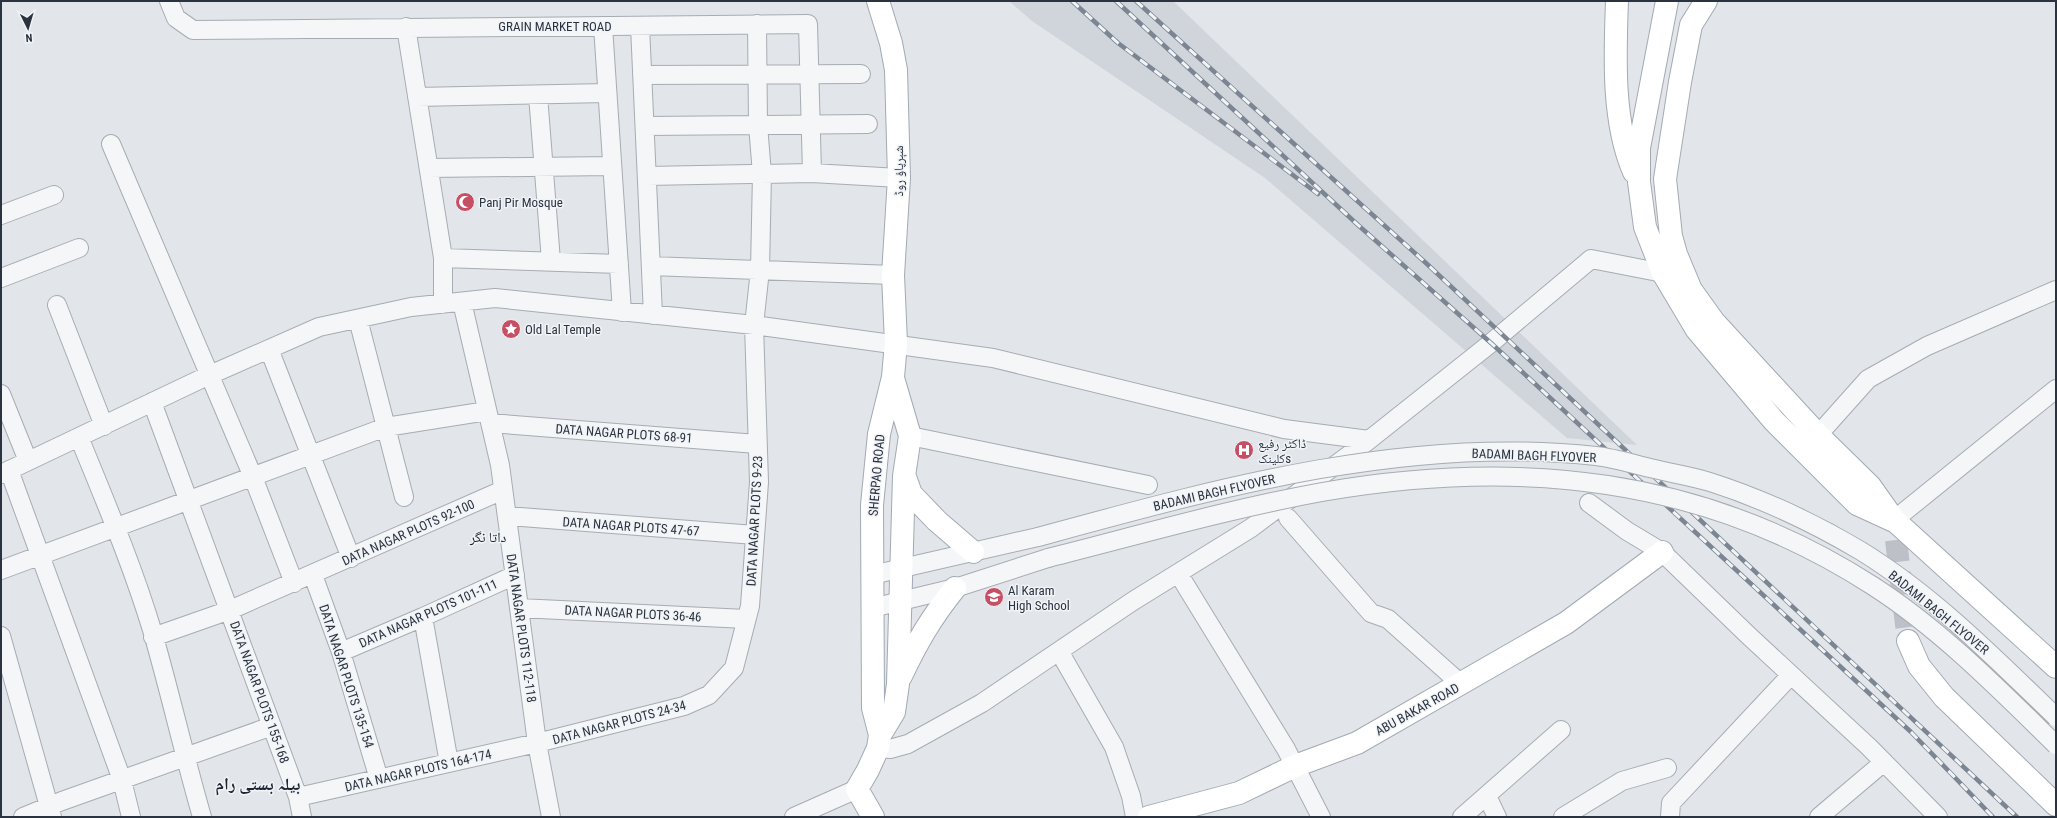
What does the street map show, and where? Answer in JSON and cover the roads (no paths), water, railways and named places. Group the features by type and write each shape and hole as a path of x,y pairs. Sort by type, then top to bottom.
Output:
{"main road":[{"name":"شېرپاؤ روڈ","path":"878,1 891,43 896,70 899,178 893,275 896,343"},
{"path":"1617,1 1617,92 1626,152 1638,182"},
{"path":"1667,1 1639,148 1638,182 1645,227 1663,273 1697,330 1774,421 1857,504 1895,530 2056,667"},
{"path":"1694,1 1665,178 1671,236 1676,254 1691,290 1714,322 1818,435 1870,486 1895,530"},
{"path":"1691,25 1706,1"},
{"name":"SHERPAO ROAD","path":"879,741 873,708 872,505 879,434 893,377 896,343"},
{"name":"SHERPAO ROAD","path":"893,377 910,436 904,476 898,684"},
{"path":"904,476 911,494 936,521 973,552"},
{"name":"ABU BAKAR ROAD","path":"1149,817 1239,793 1295,766 1357,743 1566,623 1662,552"},
{"path":"873,817 857,789 868,770 879,741 894,712 898,684 918,639 932,616 955,588"},
{"path":"1908,641 1919,666 1944,697 2056,805"}],"street":[{"name":"GRAIN MARKET ROAD","path":"169,1 176,18 193,30 808,24 812,173"},
{"name":"DATA NAGAR PLOTS 9-23","path":"734,668 750,606 758,482 754,325 760,270 762,174 758,125 757,24"},
{"path":"603,26 622,312"},
{"path":"640,26 653,315"},
{"path":"406,27 443,258 443,304"},
{"path":"642,75 861,74"},
{"path":"417,97 607,93"},
{"path":"538,95 551,261"},
{"path":"645,126 868,124"},
{"path":"111,144 252,477 294,583"},
{"path":"429,168 612,166"},
{"path":"647,176 812,173 899,178"},
{"path":"1,215 54,195"},
{"path":"1,278 80,248"},
{"path":"443,258 619,264"},
{"path":"879,741 890,749 908,744 982,703 1178,573 1251,528 1369,440 1491,343 1590,259 1663,273"},
{"path":"651,266 893,275"},
{"path":"1818,435 1868,379 1927,346 2056,290"},
{"path":"131,817 122,780 40,556 5,472 152,402 319,327 411,307 495,298 754,325 896,343 993,358 1284,429 1369,440"},
{"name":"DATA NAGAR PLOTS 112-118","path":"462,302 500,465 537,743 551,817"},
{"path":"57,305 104,426"},
{"path":"358,319 404,497"},
{"path":"269,349 352,558"},
{"path":"1895,530 2056,389"},
{"path":"1,394 28,461"},
{"name":"DATA NAGAR PLOTS 155-168","path":"152,402 298,797 302,817"},
{"name":"DATA NAGAR PLOTS 68-91","path":"1,570 386,427 489,417 757,444"},
{"path":"910,436 1148,485"},
{"path":"80,437 115,528 153,637 184,757 202,817"},
{"name":"BADAMI BAGH FLYOVER","path":"872,575 1038,537 1168,502 1279,477 1375,460 1500,451 1598,456 1708,482 1762,500 1862,552 1914,588 1976,640 2056,717"},
{"name":"BADAMI BAGH FLYOVER","path":"872,608 955,588 1048,558 1203,518 1321,492 1385,483 1449,477 1526,476 1596,482 1653,493 1728,514 1778,535 1826,558 1875,588 1928,628 1977,670 2056,745"},
{"name":"DATA NAGAR PLOTS 92-100","path":"153,637 230,610 352,558 503,490"},
{"path":"1589,503 1627,531 1662,552 1884,762 1938,817"},
{"name":"DATA NAGAR PLOTS 47-67","path":"507,516 754,535"},
{"path":"1288,518 1371,613 1388,619 1461,684"},
{"path":"1178,573 1295,766 1321,817"},
{"name":"DATA NAGAR PLOTS 135-154","path":"313,574 341,652 379,779"},
{"name":"DATA NAGAR PLOTS 101-111","path":"341,652 515,575"},
{"name":"DATA NAGAR PLOTS 36-46","path":"519,608 746,619"},
{"path":"422,617 449,763"},
{"path":"1,636 50,812"},
{"path":"1059,651 1114,747 1131,796 1135,817"},
{"name":"DATA NAGAR PLOTS 24-34","path":"537,743 684,706 709,695 734,668"},
{"path":"1670,817 1672,802 1791,675"},
{"path":"23,817 50,812 122,780 272,726"},
{"path":"1462,817 1561,730"},
{"name":"DATA NAGAR PLOTS 164-174","path":"298,797 537,743"},
{"path":"1819,817 1884,762"},
{"path":"1563,817 1622,781 1667,768"},
{"path":"794,817 857,789"},
{"path":"1487,796 1497,817"}],"tunnel":[{"path":"1896,540 1908,641"}],"railway":[{"path":"1072,1 1118,43 1318,194"},
{"path":"1116,1 1358,225 1491,343 1911,732 1993,817"},
{"path":"1136,1 1427,264 2017,817"}],"place":[{"name":"Panj Pir Mosque","path":"465,202"},
{"name":"Old Lal Temple","path":"511,329"},
{"name":"ڈاکٹر رفیع کلینکs","path":"1244,450"},
{"name":"Al Karam High School","path":"994,597"}],"district":[{"name":"داتا نگر","path":"488,537"},
{"name":"بیلہ بستی رام","path":"258,784"}]}
